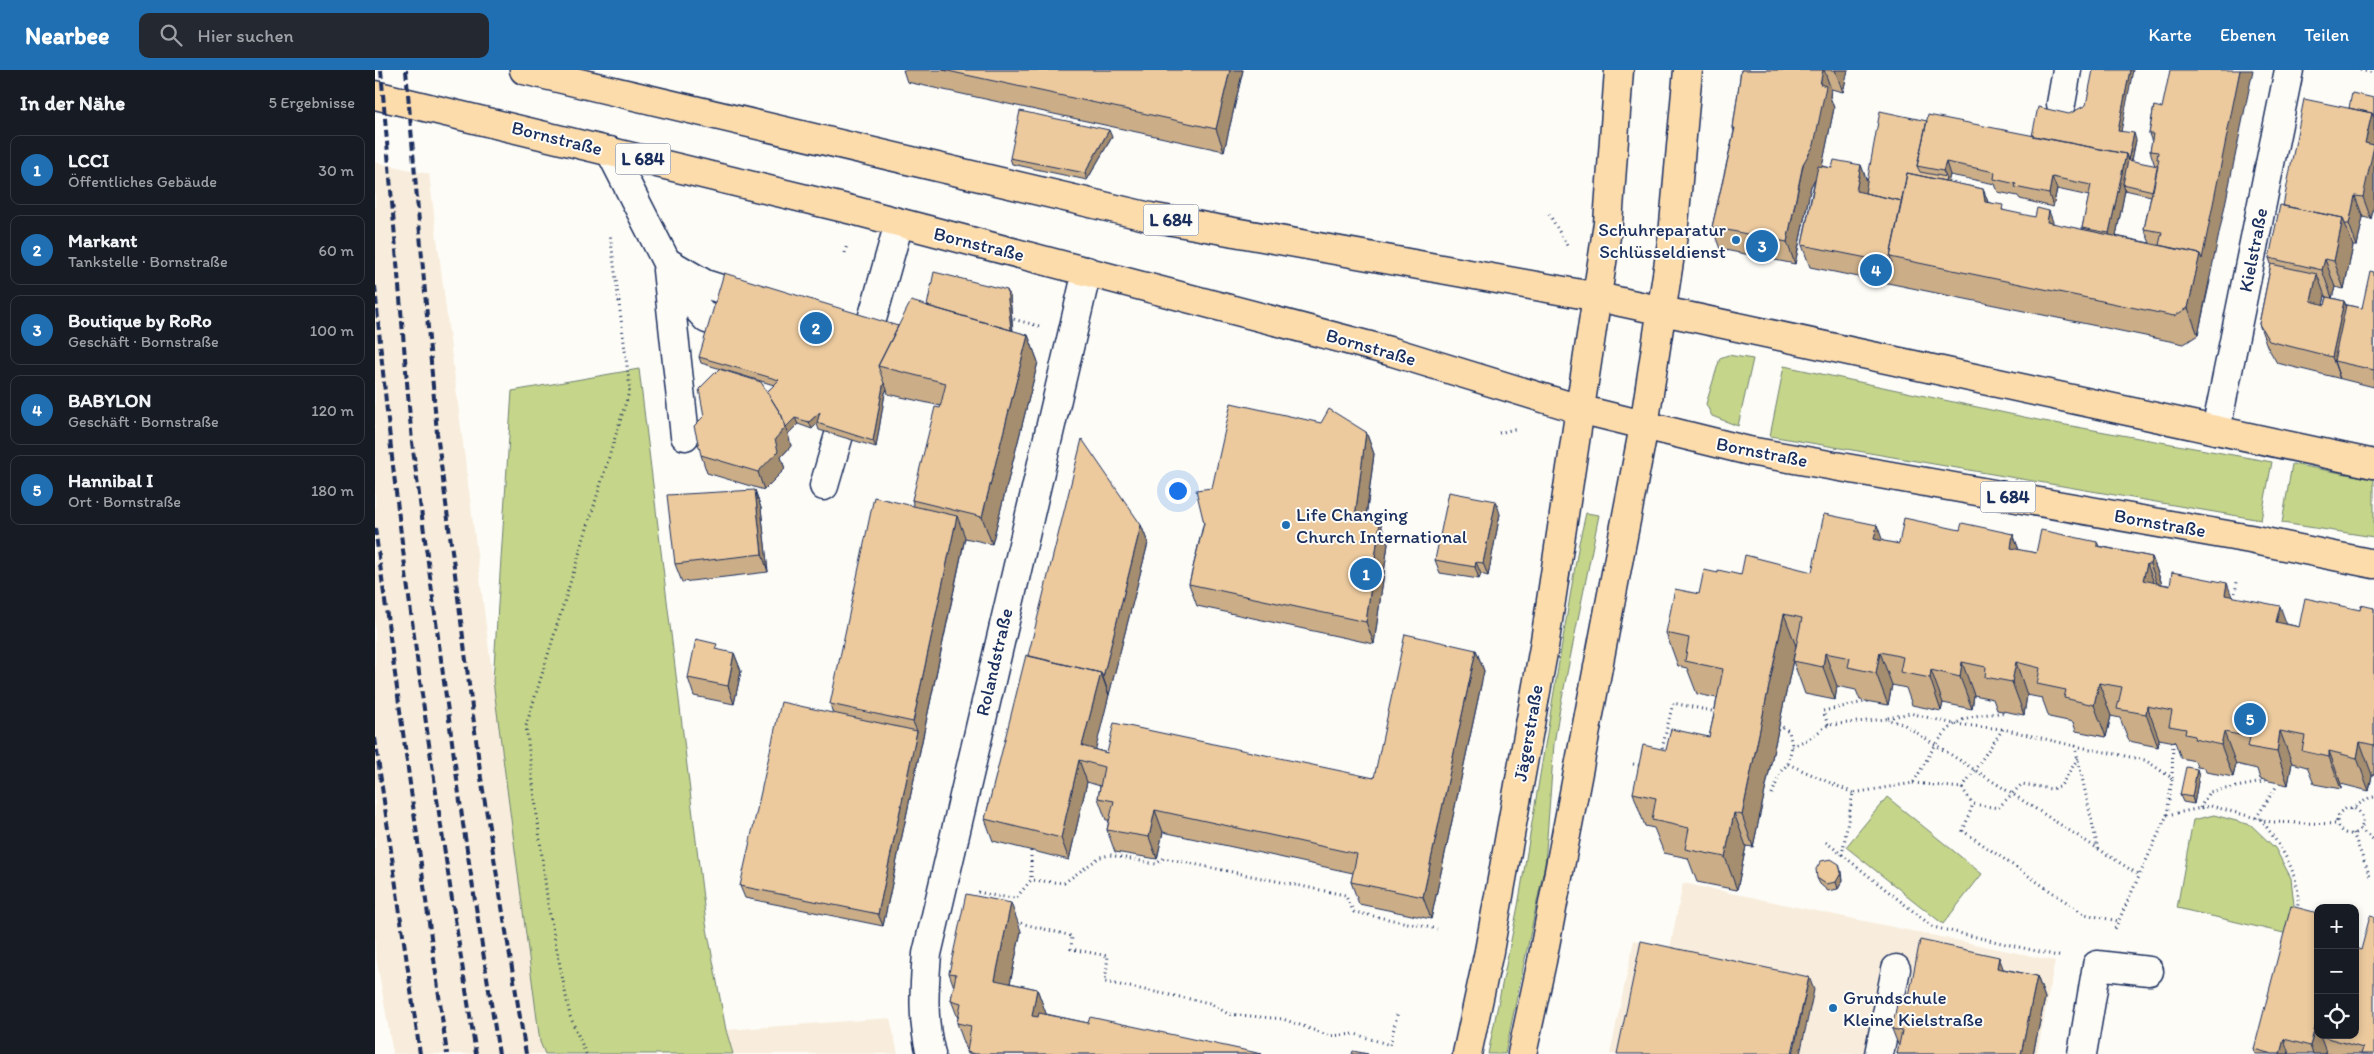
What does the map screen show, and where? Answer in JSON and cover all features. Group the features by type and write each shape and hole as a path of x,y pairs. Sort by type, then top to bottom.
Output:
{"main road":[{"name":"L 684","path":"524,70 1150,216 1598,297 2374,464"},
{"name":"Jägerstraße","path":"1467,1054 1489,951 1544,647 1608,223 1619,70"},
{"path":"1522,1054 1542,961 1644,426 1673,235 1688,70"},
{"name":"Bornstraße","path":"375,95 610,151 1087,271 1393,352 1579,409 1749,451 2250,539 2374,564"}],"street":[{"path":"2061,104 2067,70"},
{"name":"Kielstraße","path":"2216,430 2289,70"},
{"path":"610,151 666,261 687,297 707,319 773,339"},
{"path":"824,486 849,361 868,335 899,223"},
{"path":"666,261 705,284 777,307"},
{"path":"666,261 685,436"},
{"name":"Rolandstraße","path":"931,1054 925,1030 923,994 927,954 942,883 1087,271"},
{"path":"841,326 868,335"},
{"path":"2082,1054 2097,965 2149,971"},
{"path":"1879,1054 1896,969"}],"path":[{"path":"2360,70 2374,73"},
{"path":"586,1054 570,1016 548,905 526,726 630,388 609,225"},
{"path":"1003,314 1008,318 1042,326"},
{"path":"1001,320 1008,318"},
{"path":"2233,602 2237,582"},
{"path":"1828,725 1823,711 1869,701"},
{"path":"1659,759 1673,703 1724,714"},
{"path":"1913,783 1936,746 1954,724 1970,717 2006,712"},
{"path":"1792,746 1809,740 1828,725 1910,713 1954,724 2003,729 2145,760 2172,778"},
{"path":"1886,718 1903,724 2011,795 2139,875"},
{"path":"1772,794 1781,771 1788,764 1792,746 1789,731 1779,725"},
{"path":"1962,788 2003,729"},
{"path":"2097,965 2167,815 2172,778 2173,742"},
{"path":"2075,746 2098,849"},
{"path":"1788,764 1853,793 1913,783 1962,788 1973,804 1998,808 2022,784 2051,789 2060,787 2078,758"},
{"path":"1633,764 1649,767"},
{"path":"2200,808 2209,792 2268,781"},
{"path":"2255,818 2276,787"},
{"path":"1842,855 1853,793"},
{"path":"2337,824 2340,813 2374,797"},
{"path":"1973,804 1963,831 2084,914 2118,922"},
{"path":"2167,815 2211,806 2271,822 2337,824"},
{"path":"2337,824 2344,833 2353,834 2360,829 2362,818 2358,812 2351,809"},
{"path":"2261,819 2282,849 2296,881 2299,904 2296,918"},
{"path":"2360,829 2373,839"},
{"path":"2353,834 2371,879"},
{"path":"1826,842 1933,927 2059,956"},
{"path":"942,883 996,896 1016,898 1031,880 1031,850"},
{"path":"1031,880 1064,883 1100,858 1110,855 1156,864 1164,858 1345,895 1354,912 1437,929"},
{"path":"1015,922 1072,936 1071,949 1108,956 1105,982 1210,1003 1228,1014 1283,1020 1330,1036 1355,1034 1390,1045 1398,1011"}],"shaded area":[{"path":"375,162 429,174 540,1042 545,1054 393,1054 375,951"},
{"name":"Grundschule Kleine Kielstraße","path":"1683,883 2055,961 2037,1054 1610,1054 1634,940 1670,948"},
{"path":"890,1018 898,1054 733,1054 726,1030"}],"green space":[{"path":"1728,355 1753,359 1738,426 1712,416 1706,404 1720,358"},
{"path":"1784,366 2038,420 2272,462 2261,520 1770,436"},
{"path":"639,369 706,923 726,1030 733,1054 545,1054 540,1042 493,681 512,391"},
{"path":"2292,464 2374,479 2374,537 2282,523"},
{"path":"1586,513 1599,515 1554,744 1545,864 1505,1054 1488,1054 1518,906 1579,543"},
{"path":"1887,797 1982,874 1943,924 1846,847"},
{"path":"2214,815 2251,825 2275,848 2291,878 2294,905 2288,934 2177,908 2193,820"}],"building":[{"path":"943,70 1230,70 1216,129"},
{"path":"1741,70 1823,70 1820,84 1826,86 1814,145 1803,164 1787,242 1712,227 1735,128 1733,128"},
{"path":"2093,70 2130,70 2118,131 2134,133 2128,160 2126,154 2032,136 2038,107 2069,114 2086,105"},
{"path":"2170,70 2240,70 2202,259 2200,254 2159,245 2162,232 2144,229 2159,159 2157,159 2158,152 2150,151 2153,134 2149,134 2154,106 2162,108"},
{"path":"2352,93 2374,98 2374,116 2372,113 2349,108"},
{"path":"2304,99 2372,113 2365,143 2374,146 2363,197 2355,196 2349,224 2345,224 2343,218 2283,206"},
{"path":"1020,111 1109,130 1085,173 1010,158"},
{"path":"1880,111 1927,121 1917,166 1920,172 1946,177 1945,181 1907,173 1902,201 1865,193"},
{"path":"1928,115 2126,154 2109,233 2082,228 2091,185 2052,177 2049,194 2015,187 2016,184 1994,179 1995,172 1946,162 1943,171 1917,166"},
{"path":"1834,160 1861,165 1856,191 1902,201 1890,257 1892,263 1802,245 1818,166 1832,168"},
{"path":"2128,160 2158,166 2153,191 2123,184"},
{"path":"1907,173 1983,189 1985,202 2003,205 2002,210 2035,217 2037,208 2049,211 2047,222 2200,254 2188,308 2174,316 1890,257"},
{"path":"2280,205 2343,218 2334,261 2325,259 2322,270 2269,258"},
{"path":"2271,264 2317,274 2311,301 2325,305 2327,297 2344,301 2332,357 2269,341 2259,324"},
{"path":"2370,271 2374,272 2374,370 2334,361 2346,305 2362,308"},
{"path":"934,272 1007,290 1011,330 927,306"},
{"path":"724,273 898,326 878,366 884,383 873,441 817,423 820,412 809,422 795,418 786,427 782,416 767,392 779,380 699,357"},
{"path":"911,301 1028,335 982,517 912,500 935,407 940,408 946,383 878,366"},
{"path":"719,369 761,382 782,416 785,428 775,439 778,451 758,472 701,455 694,426 704,416 699,389"},
{"name":"Life Changing Church International","path":"1231,403 1321,423 1329,409 1366,432 1355,517 1380,522 1366,622 1189,584 1204,523 1196,490 1212,488"},
{"path":"1082,439 1141,525 1103,677 1101,673 1028,656"},
{"path":"755,490 762,554 675,564 667,495"},
{"path":"1449,492 1496,501 1483,563 1476,562 1475,567 1435,560"},
{"path":"874,497 957,516 913,722 830,704"},
{"path":"1824,514 1877,525 1874,539 1899,544 1904,518 1960,530 1962,523 2013,534 2011,548 2036,553 2041,530 2097,542 2097,546 2152,557 2150,564 2147,564 2143,580 2170,586 2172,572 2227,583 2225,595 2280,606 2276,622 2299,627 2305,598 2360,610 2361,605 2374,608 2374,745 2360,742 2357,758 2329,751 2329,757 2302,751 2305,736 2280,731 2277,752 2248,747 2250,737 2224,732 2221,745 2194,739 2195,736 2185,734 2186,729 2169,726 2172,711 2147,706 2146,714 2117,709 2122,687 2099,683 2094,705 2064,698 2066,690 2037,684 2040,668 2016,662 2012,682 1985,677 1986,667 1962,662 1960,677 1931,670 1930,678 1900,672 1903,657 1880,652 1876,673 1848,667 1850,658 1825,653 1823,667 1793,661 1802,618 1784,614 1742,815 1734,813 1725,857 1685,849 1689,828 1652,820 1656,798 1633,793 1643,745 1666,750 1671,729 1709,737 1713,719 1723,669 1685,661 1689,638 1666,633 1675,589 1699,594 1704,570 1718,573 1718,570 1741,575 1745,555 1812,572"},
{"path":"1405,634 1476,650 1423,897 1351,882 1357,854 1155,810 1149,837 1107,830 1114,801 1098,798 1104,767 1079,760 1061,838 985,819 1026,655 1101,673 1082,746 1107,753 1114,723 1374,778"},
{"path":"696,639 717,644 715,649 734,653 728,686 688,678"},
{"path":"781,702 917,731 878,914 740,886"},
{"path":"2186,767 2197,769 2192,797 2180,795"},
{"path":"1831,859 1839,864 1841,873 1836,882 1826,884 1817,878 1816,869 1821,861"},
{"path":"966,894 1011,903 995,980 1037,989 1032,1016 1038,1017 1039,1013 1088,1023 1090,1017 1262,1054 975,1054 967,1052 971,1026 957,1023 961,1003 951,1000 956,974 949,973"},
{"path":"2291,906 2314,912 2314,1031 2310,1046 2284,1039 2280,1054 2272,1054 2254,1049"},
{"path":"2370,916 2374,917 2374,1054 2361,1054 2363,1048 2331,1039 2359,1039 2359,949 2361,950"},
{"path":"1920,940 1999,957 1997,968 2037,976 2021,1054 1897,1054 1902,1031 1892,1029 1899,994 1909,996"},
{"path":"1641,941 1809,977 1792,1053 1617,1054"},
{"path":"1353,1051 1368,1054 1352,1054"}],"railway":[{"path":"381,70 412,442 463,824 499,1054"},
{"path":"406,70 437,433 481,778 526,1054"},
{"path":"375,286 394,479 406,575 446,863 476,1054"},
{"path":"375,528 447,1054"},
{"path":"375,738 420,1054"}],"place":[{"name":"Schuhreparatur Schlüsseldienst","path":"1736,240"},
{"name":"Boutique by RoRo","path":"1762,246"},
{"name":"BABYLON","path":"1876,270"},
{"name":"Markant","path":"816,328"},
{"name":"Life Changing Church International","path":"1286,525"},
{"name":"LCCI","path":"1366,574"},
{"name":"Hannibal I","path":"2250,719"},
{"name":"Grundschule Kleine Kielstraße","path":"1833,1008"}]}
